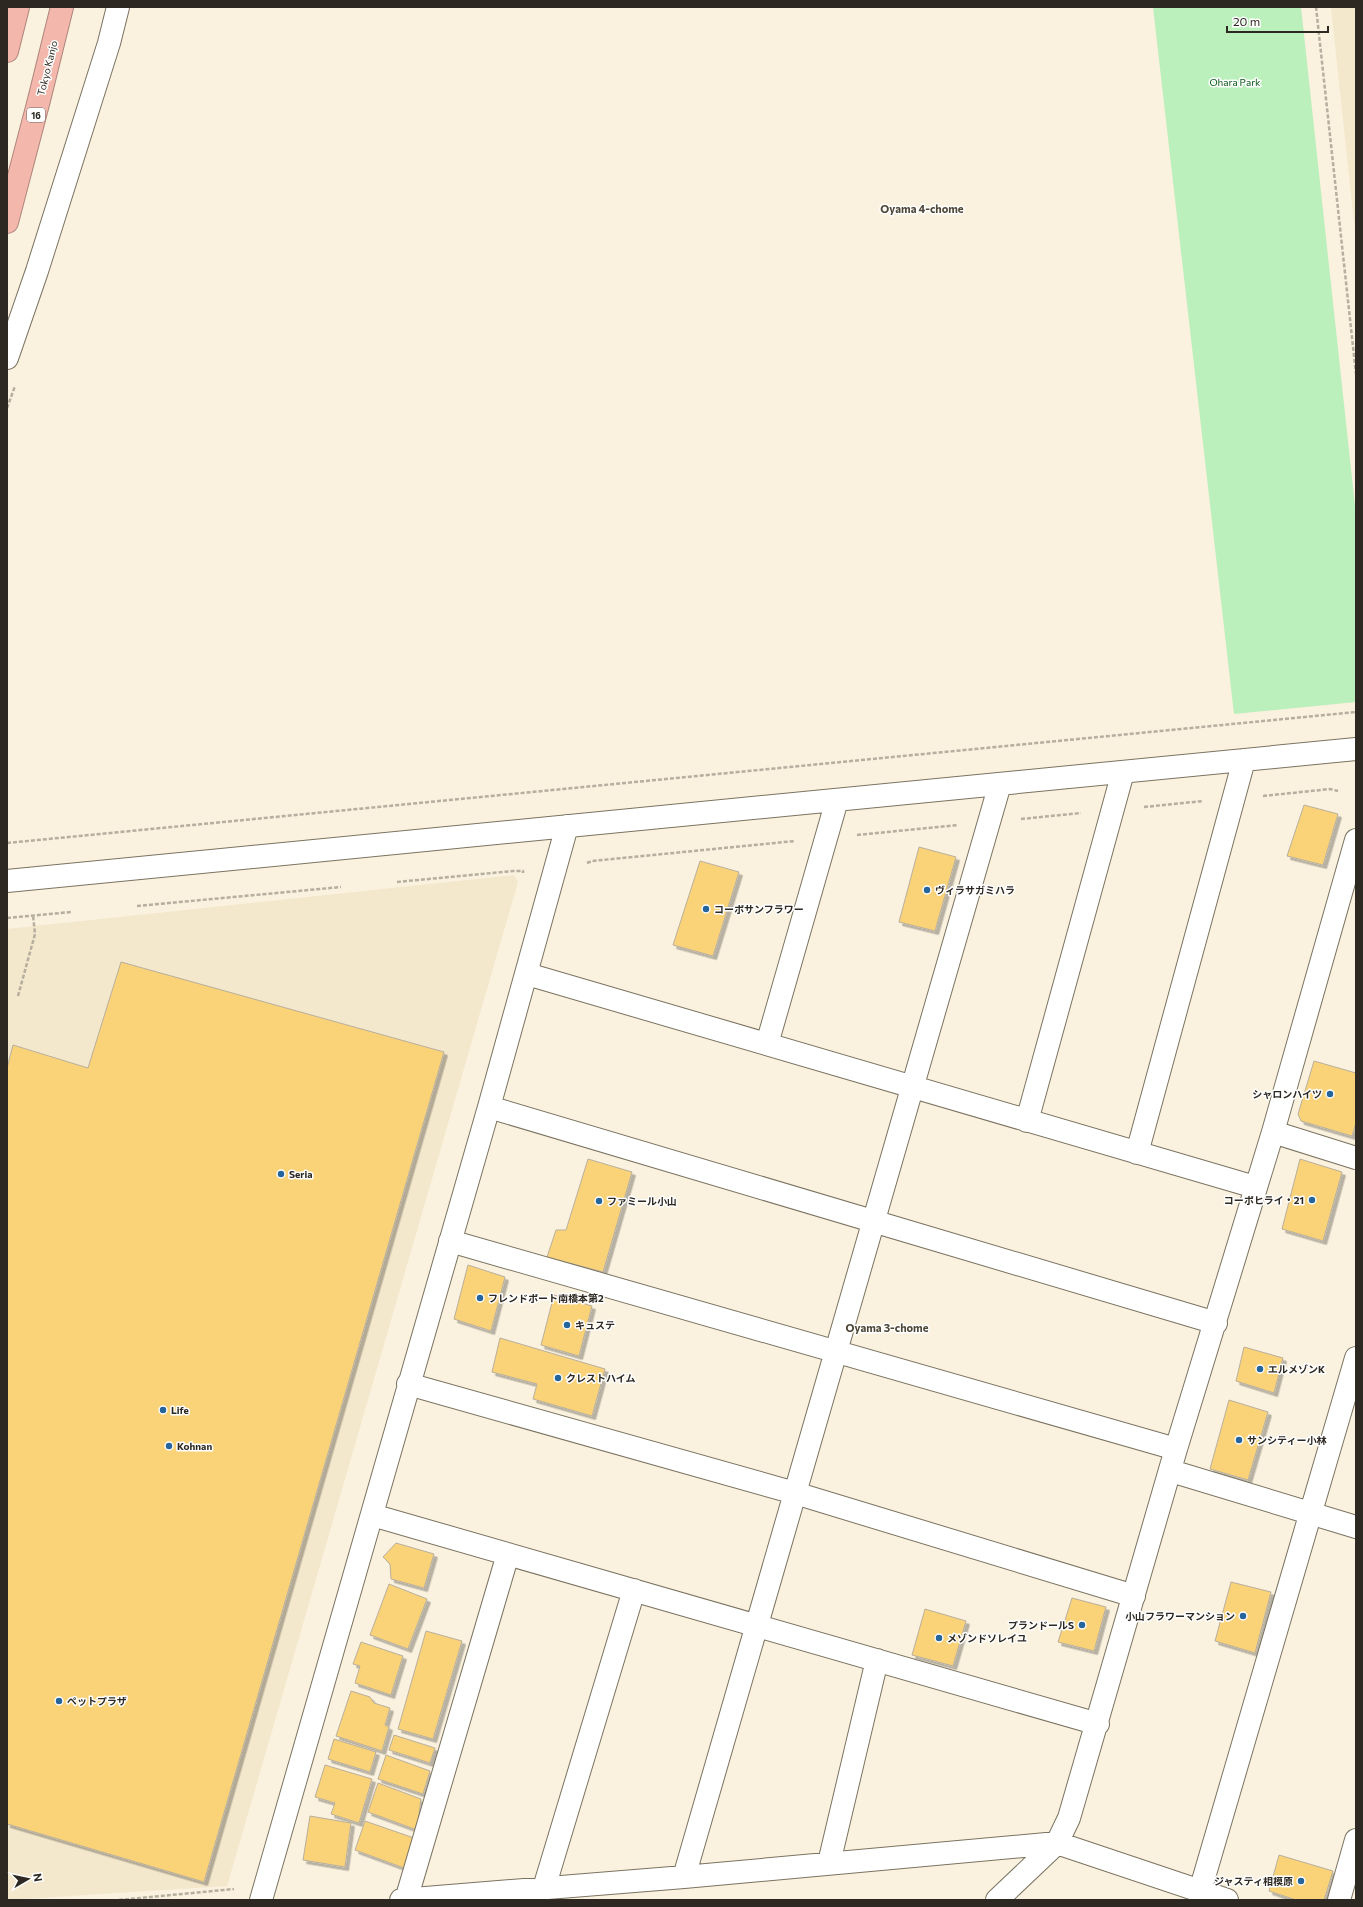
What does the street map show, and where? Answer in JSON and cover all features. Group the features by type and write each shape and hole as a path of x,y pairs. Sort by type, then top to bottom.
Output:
{"highway":[{"path":"7,51 18,7"},
{"name":"Tokyo Kanjo","path":"7,222 62,7"}],"street":[{"path":"7,358 37,271 106,51 118,7"},
{"path":"7,881 1356,749"},
{"path":"1137,1153 1244,760"},
{"path":"1027,1121 1122,772"},
{"path":"684,1877 1000,784"},
{"path":"767,1044 837,800"},
{"path":"261,1900 372,1515 408,1384 489,1107 568,826"},
{"path":"997,1900 1057,1843 1069,1818 1098,1724 1176,1449 1216,1323 1255,1187 1273,1132 1356,840"},
{"path":"527,974 1255,1187"},
{"path":"489,1107 1216,1323"},
{"path":"1273,1132 1356,1158"},
{"path":"450,1241 1176,1449"},
{"path":"1200,1891 1356,1358"},
{"path":"408,1384 795,1493 1134,1596"},
{"path":"1171,1471 1356,1527"},
{"path":"372,1515 1098,1724"},
{"path":"406,1900 508,1554"},
{"path":"544,1888 634,1590"},
{"path":"829,1863 877,1660"},
{"path":"1339,1900 1356,1840"},
{"path":"401,1900 492,1896 544,1888 684,1877 1057,1843 1227,1900"}],"path":[{"path":"1316,7 1356,374"},
{"path":"7,843 1356,712"},
{"path":"397,882 513,871 523,871 523,875"},
{"path":"137,906 341,887"},
{"path":"7,918 71,912"},
{"path":"18,996 35,934 33,915"},
{"path":"119,1900 234,1890 236,1884"}],"shaded area":[{"path":"1331,7 1356,7 1356,241"},
{"name":"Kohnan","path":"514,875 518,882 227,1886 7,1900 7,929"}],"green space":[{"name":"Ohara Park","path":"1153,7 1301,7 1356,515 1356,702 1234,714"}],"building":[{"path":"1304,805 1338,814 1323,865 1287,856"},
{"name":"ヴィラサガミハラ","path":"919,847 956,857 935,931 899,922"},
{"name":"コーポサンフラワー","path":"700,861 739,872 713,956 673,945"},
{"name":"Kohnan","path":"121,962 444,1052 204,1882 7,1824 7,1068 13,1045 88,1068"},
{"name":"シャロンハイツ","path":"1314,1061 1356,1073 1356,1123 1352,1136 1301,1121 1298,1114"},
{"name":"ファミール小山","path":"588,1159 632,1172 603,1272 547,1257 556,1230 566,1230"},
{"name":"コーポヒライ・21","path":"1300,1159 1342,1172 1323,1241 1282,1229"},
{"name":"フレンドポート南橋本第2","path":"468,1265 505,1277 491,1331 454,1319"},
{"name":"キュステ","path":"554,1295 592,1306 579,1356 541,1345"},
{"name":"クレストハイム","path":"500,1338 605,1369 592,1416 533,1399 537,1384 492,1372"},
{"name":"エルメゾンK","path":"1244,1347 1283,1358 1274,1393 1236,1381"},
{"name":"サンシティー小林","path":"1229,1400 1268,1412 1248,1480 1210,1469"},
{"path":"396,1543 434,1554 424,1588 391,1579 390,1564 383,1557"},
{"name":"小山フラワーマンション","path":"1231,1582 1271,1592 1255,1653 1215,1641"},
{"path":"389,1584 427,1599 408,1649 370,1635"},
{"name":"プランドールS","path":"1072,1598 1106,1607 1094,1651 1058,1642"},
{"name":"メゾンドソレイユ","path":"925,1609 966,1621 953,1666 912,1655"},
{"path":"426,1631 462,1641 433,1739 398,1729"},
{"path":"361,1642 403,1656 391,1695 355,1683 360,1666 353,1664"},
{"path":"351,1691 370,1697 374,1703 390,1708 385,1725 389,1727 382,1751 336,1736"},
{"path":"394,1735 435,1748 430,1763 389,1750"},
{"path":"334,1739 376,1752 370,1772 328,1759"},
{"path":"386,1755 430,1771 423,1794 378,1779"},
{"path":"325,1765 372,1779 359,1823 331,1814 335,1803 315,1797"},
{"path":"378,1783 421,1799 417,1830 368,1812"},
{"path":"310,1816 351,1823 345,1867 303,1860"},
{"path":"365,1821 414,1838 404,1868 355,1850"},
{"name":"ジャスティ相模原","path":"1279,1855 1333,1871 1324,1900 1296,1900 1269,1891"}],"place":[{"name":"ヴィラサガミハラ","path":"927,890"},
{"name":"コーポサンフラワー","path":"706,909"},
{"name":"シャロンハイツ","path":"1330,1094"},
{"name":"Seria","path":"281,1174"},
{"name":"コーポヒライ・21","path":"1312,1200"},
{"name":"ファミール小山","path":"599,1201"},
{"name":"フレンドポート南橋本第2","path":"480,1298"},
{"name":"キュステ","path":"567,1325"},
{"name":"エルメゾンK","path":"1260,1369"},
{"name":"クレストハイム","path":"558,1378"},
{"name":"Life","path":"163,1410"},
{"name":"サンシティー小林","path":"1239,1440"},
{"name":"Kohnan","path":"169,1446"},
{"name":"小山フラワーマンション","path":"1243,1616"},
{"name":"プランドールS","path":"1082,1625"},
{"name":"メゾンドソレイユ","path":"939,1638"},
{"name":"ペットプラザ","path":"59,1701"},
{"name":"ジャスティ相模原","path":"1301,1881"}],"district":[{"name":"Oyama 4-chome","path":"922,208"},
{"name":"Oyama 3-chome","path":"887,1327"}]}
